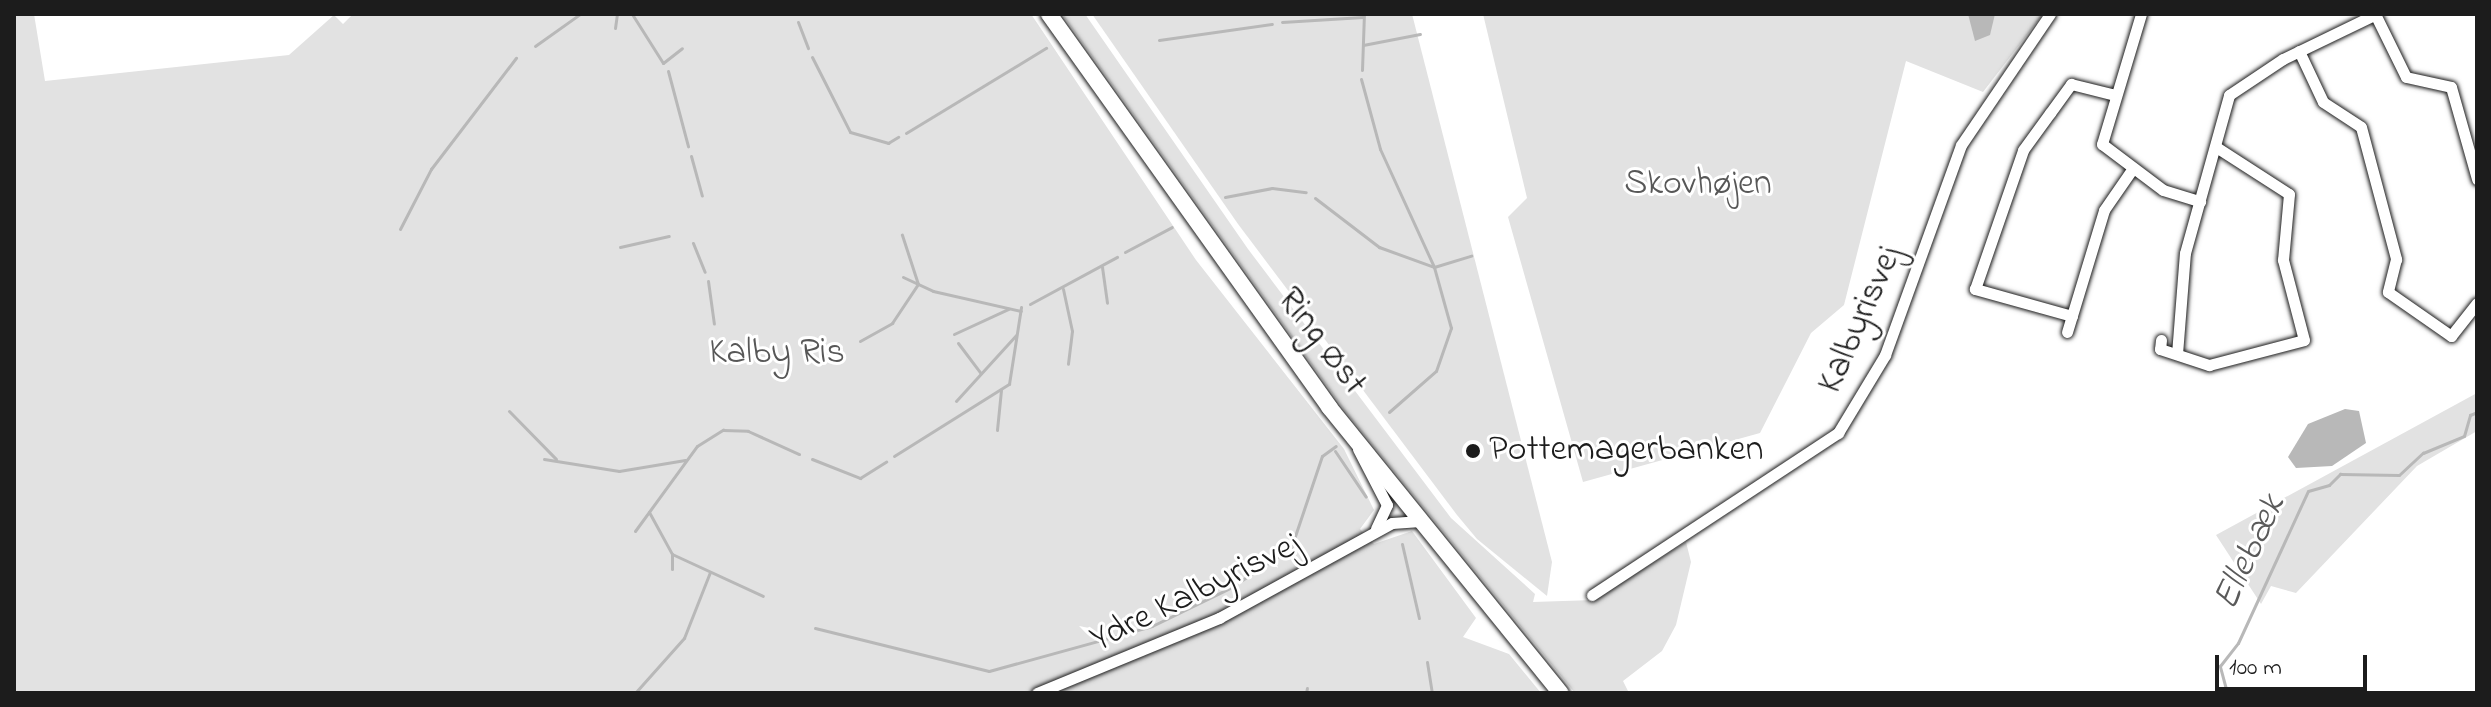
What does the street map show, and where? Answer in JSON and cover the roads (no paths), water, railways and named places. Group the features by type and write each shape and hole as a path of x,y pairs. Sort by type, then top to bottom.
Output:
{"main road":[{"name":"Ring Øst","path":"1049,14 1199,232 1354,438 1561,693"}],"street":[{"name":"Kalbyrisvej","path":"1592,595 1838,433 1885,355 1961,145 2050,14"},
{"path":"2141,14 2102,144 2163,190 2200,201"},
{"path":"2177,354 2185,253 2229,95 2299,51 2375,14 2406,77 2451,87 2477,179"},
{"path":"2299,51 2323,102 2361,127 2396,259 2388,292 2451,336 2477,303"},
{"path":"2072,316 1975,289 2023,150 2067,89 2071,84 2115,95"},
{"path":"2161,340 2160,349 2209,365 2304,340 2283,260 2289,194 2216,147"},
{"path":"2067,332 2104,210 2133,168"},
{"path":"1354,438 1387,505 1387,517 1373,532"},
{"name":"Ydre Kalbyrisvej","path":"1037,693 1219,618 1304,576 1373,532 1420,521"}],"waterway":[{"path":"535,46 580,14"},
{"path":"615,28 617,14"},
{"path":"632,14 663,63 682,48"},
{"path":"1362,70 1364,14"},
{"path":"1282,22 1363,17"},
{"path":"798,22 808,48"},
{"path":"1159,40 1272,24"},
{"path":"1363,45 1420,34"},
{"path":"906,133 1046,48"},
{"path":"812,57 850,132 888,143 898,137"},
{"path":"400,229 431,169 516,58"},
{"path":"668,71 688,146"},
{"path":"1361,79 1380,149 1434,267"},
{"path":"691,156 702,196"},
{"path":"1225,197 1272,188 1306,192"},
{"path":"1315,198 1379,247 1434,267"},
{"path":"1125,252 1172,227"},
{"path":"860,341 892,323 918,284 902,235"},
{"path":"620,247 669,236"},
{"path":"693,243 705,272"},
{"path":"1389,412 1436,371 1451,328 1434,267 1471,256"},
{"path":"1030,304 1117,257"},
{"path":"1102,267 1107,303"},
{"path":"903,277 933,291 1021,311"},
{"path":"708,281 714,324"},
{"path":"1063,289 1072,331 1068,364"},
{"path":"894,456 1009,384 1021,307"},
{"path":"954,334 1008,309"},
{"path":"956,401 1016,335"},
{"path":"958,343 981,373"},
{"path":"997,430 1001,390"},
{"path":"509,411 556,459"},
{"name":"Ellebæk","path":"2226,689 2220,666 2238,643 2308,491 2329,485 2340,474 2399,475 2423,453 2464,436 2470,415 2477,412"},
{"path":"635,531 697,446 723,430 748,431 799,454"},
{"path":"1239,582 1291,548 1322,456 1336,446"},
{"path":"1335,451 1366,497"},
{"path":"544,459 619,471 685,460"},
{"path":"812,459 860,478 886,462"},
{"path":"649,512 672,554 763,596"},
{"path":"1402,544 1419,618"},
{"path":"672,554 672,569"},
{"path":"635,693 684,638 710,572"},
{"path":"815,628 989,671 1152,626 1230,588"},
{"path":"1427,662 1432,693"},
{"path":"1306,693 1307,688"}],"place":[{"name":"Pottemagerbanken","path":"1473,451"}],"park label":[{"name":"Skovhøjen","path":"1698,185"},
{"name":"Kalby Ris","path":"777,354"}]}
